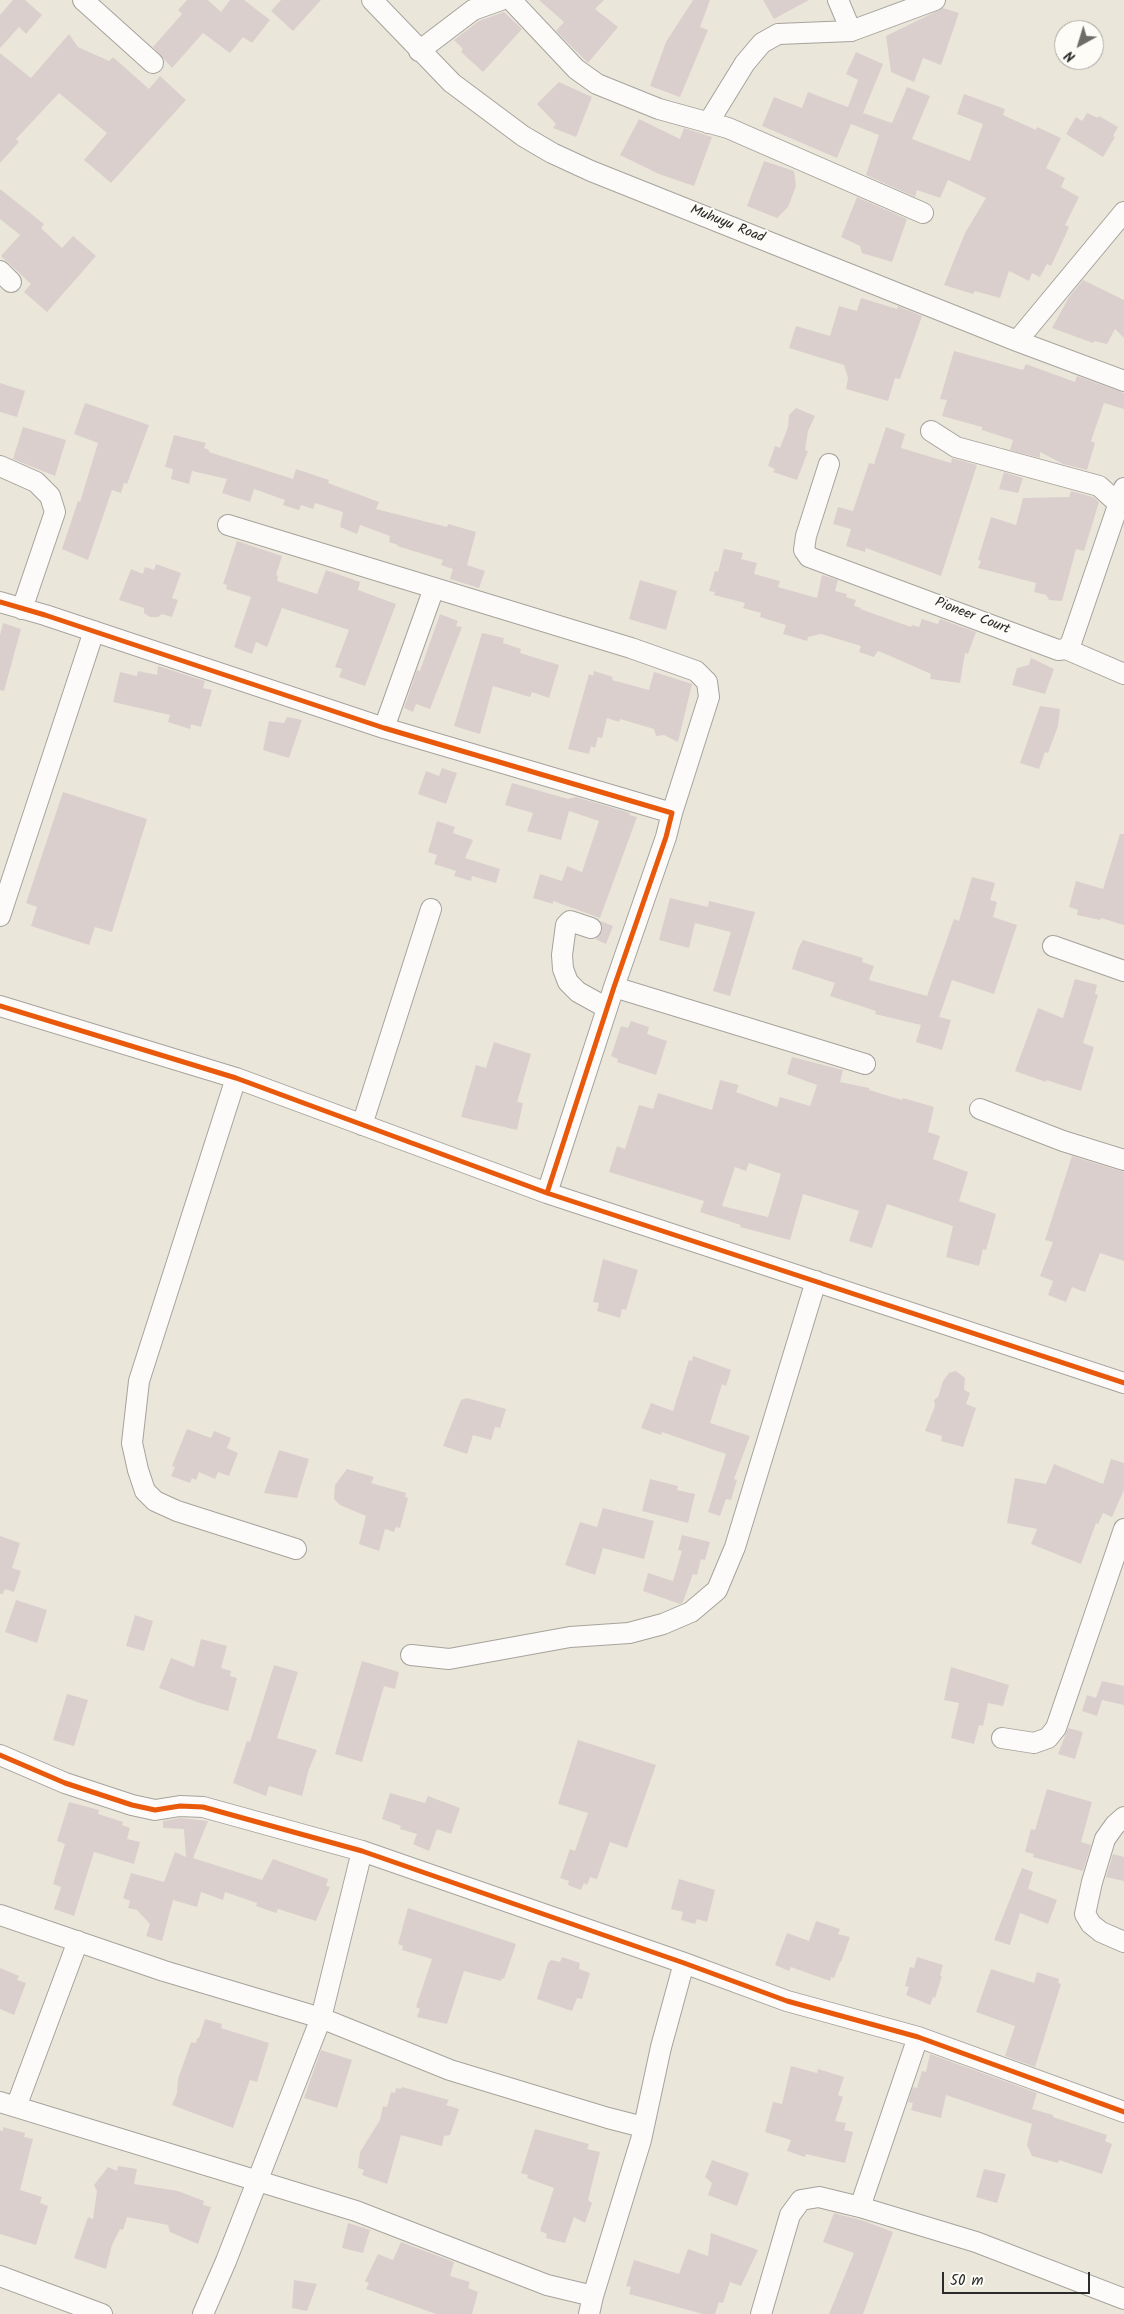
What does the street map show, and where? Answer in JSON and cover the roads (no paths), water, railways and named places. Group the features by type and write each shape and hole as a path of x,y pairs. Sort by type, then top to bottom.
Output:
{"street":[{"path":"83,0 153,63"},
{"name":"Muhuyu Road","path":"372,0 419,51 452,83 523,136 552,153 591,171 1017,341 1124,381"},
{"path":"419,51 473,10 501,0"},
{"path":"511,0 576,69 597,84 659,109 728,128 923,214"},
{"path":"838,0 851,31"},
{"path":"708,123 745,63 762,43 778,34 851,31 935,0"},
{"path":"1017,341 1124,212"},
{"path":"931,430 956,447 1122,493 1071,643 1066,649"},
{"name":"Pioneer Court","path":"829,464 806,536 804,550 809,557 1058,650 1066,649 1124,674"},
{"path":"0,466 36,482 50,496 55,512 22,609"},
{"path":"228,525 631,648 696,672 707,682 708,697 666,837 546,1193"},
{"path":"384,728 434,588"},
{"path":"0,602 94,631 384,728 672,813"},
{"path":"0,916 94,631"},
{"path":"362,1124 432,909"},
{"path":"591,928 570,921 566,925 562,955 563,969 568,982 578,992 607,1008"},
{"path":"1053,946 1124,971"},
{"path":"614,987 865,1064"},
{"path":"0,1006 236,1078 546,1193 1122,1378"},
{"path":"236,1078 139,1381 132,1443 145,1491 155,1501 177,1511 296,1549"},
{"path":"980,1109 1063,1141 1124,1160"},
{"path":"411,1655 449,1659 570,1637 629,1633 663,1624 691,1612 717,1590 735,1547 816,1281"},
{"path":"1002,1738 1034,1743 1048,1738 1056,1728 1124,1529"},
{"path":"0,1755 66,1783 132,1805 155,1810 180,1806 204,1807 362,1851 684,1963 787,2001 918,2038 1124,2112"},
{"path":"1124,1817 1115,1824 1105,1839 1085,1914 1091,1924 1101,1932 1124,1942"},
{"path":"203,2314 321,2018 362,1851"},
{"path":"0,1915 164,1971 321,2018 450,2070 608,2118 643,2126"},
{"path":"78,1942 8,2105 356,2211 591,2305 629,2181 684,1963"},
{"path":"860,2207 918,2038"},
{"path":"761,2314 790,2216 801,2200 819,2197 860,2207 976,2242 1124,2299"},
{"path":"0,2276 102,2314"}]}
